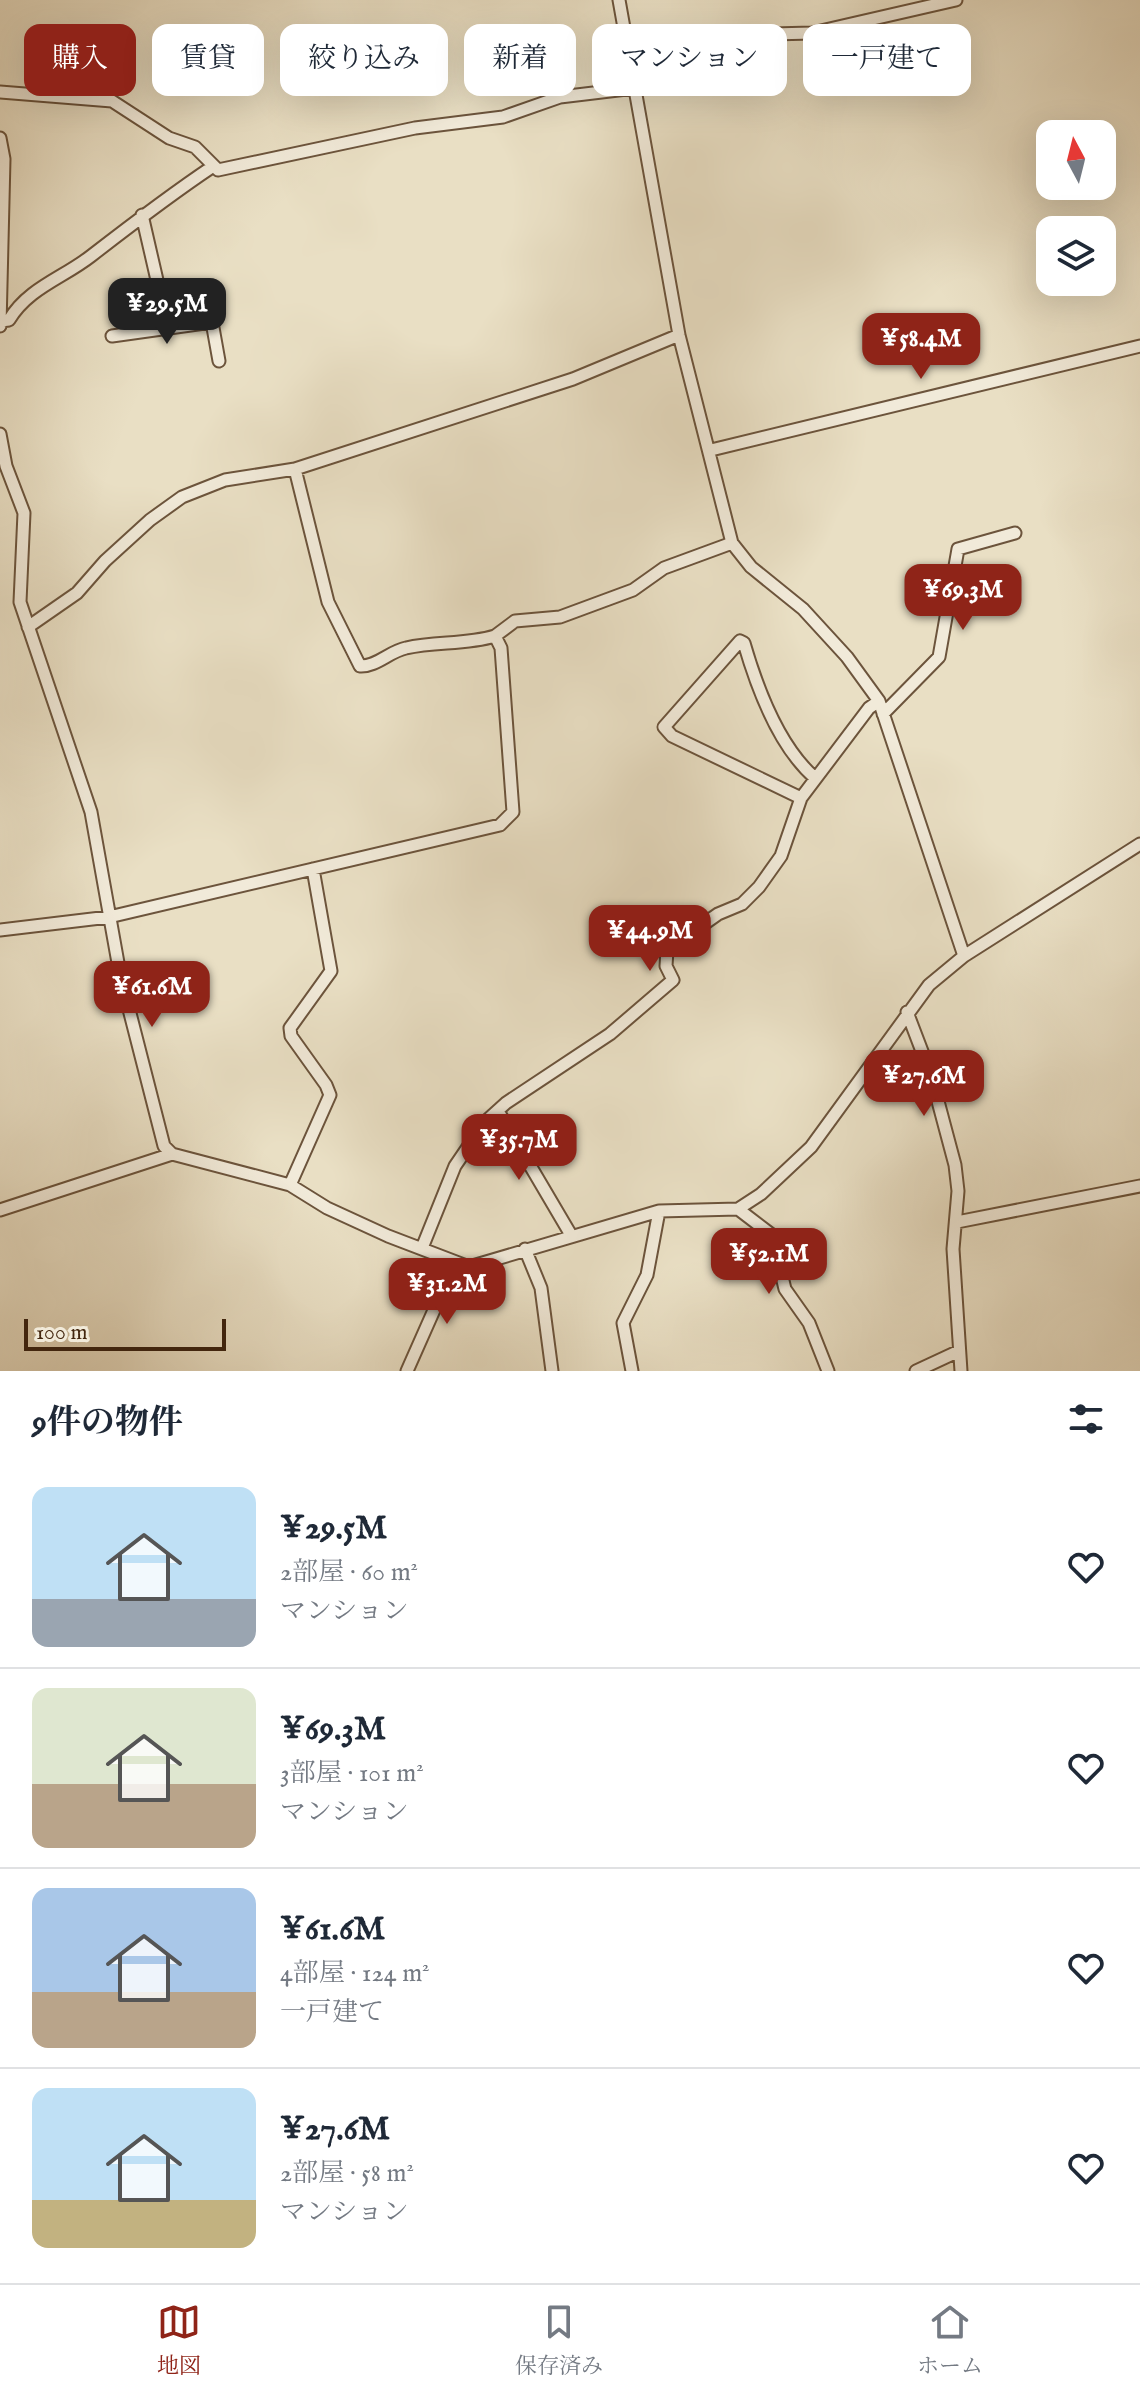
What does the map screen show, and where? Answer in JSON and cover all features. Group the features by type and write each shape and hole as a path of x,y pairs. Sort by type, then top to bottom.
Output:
{"street":[{"path":"619,0 623,24"},
{"path":"787,34 812,33 956,0"},
{"path":"0,92 112,101 169,138 195,147 212,167 227,170 415,128 503,117 560,97 592,93"},
{"path":"636,96 679,335 711,450 732,543 751,567 803,609 847,657 879,701 964,956"},
{"path":"0,138 4,159 0,324 9,320 28,296 80,264 142,215 212,167"},
{"path":"142,215 168,328"},
{"path":"112,336 212,322 219,361"},
{"path":"28,627 77,593 105,561 150,520 182,497 225,480 295,469 573,379 679,335"},
{"path":"711,450 1140,346"},
{"path":"0,434 6,466 24,513 20,602 91,812 109,917 164,1146 172,1154 290,1185 327,1208 469,1267"},
{"path":"295,469 328,602 360,666 368,666 393,651 410,647 475,642 495,636 515,621 560,617 633,590 664,568 732,543"},
{"path":"883,714 939,657 958,549 1015,533"},
{"path":"0,930 109,917 500,825 513,812 501,648 495,636"},
{"path":"801,798 672,736 664,727 740,641 744,643 755,680 787,743 815,778"},
{"path":"422,1248 455,1166 472,1138 498,1111 610,1034 673,980 666,966 667,950 718,914 742,904 759,887 781,856 801,798 869,708 879,701"},
{"path":"407,1371 442,1292 469,1267 659,1211 738,1209 761,1194 811,1147 929,985 964,956 1140,844"},
{"path":"290,1185 330,1095 291,1036 290,1028 331,971 313,869"},
{"path":"907,1012 931,1075 955,1165 957,1222 953,1249 961,1371"},
{"path":"498,1111 571,1235"},
{"path":"0,1210 172,1154"},
{"path":"957,1222 1140,1186"},
{"path":"738,1209 772,1235 785,1289 809,1323 828,1371"},
{"path":"632,1371 623,1323 647,1275 659,1211"},
{"path":"525,1249 541,1288 552,1371"},
{"path":"916,1371 959,1351"}]}
